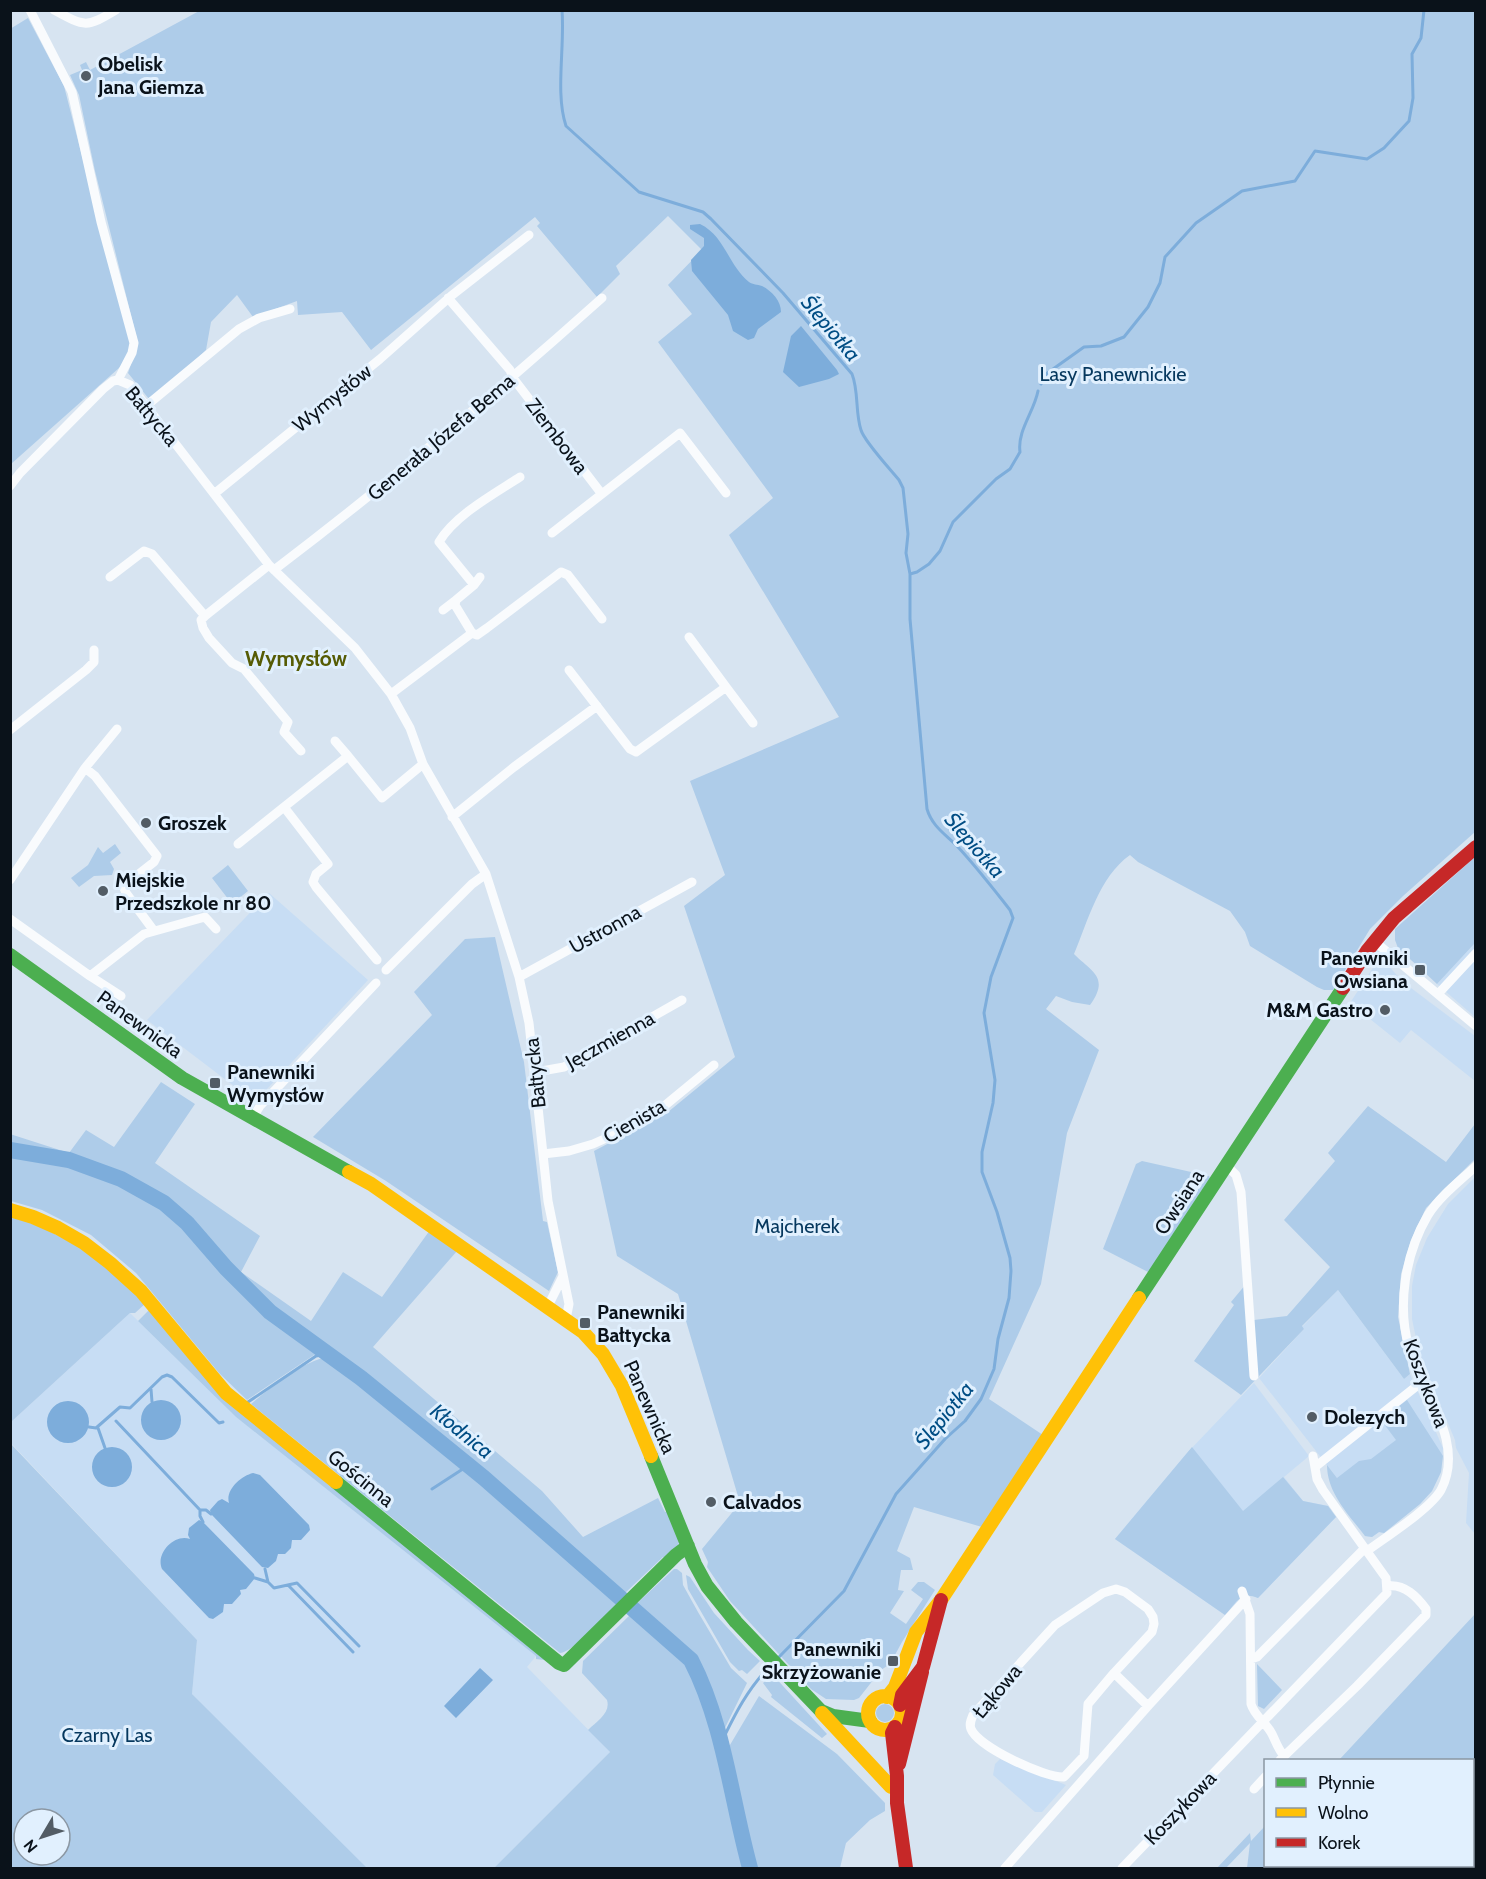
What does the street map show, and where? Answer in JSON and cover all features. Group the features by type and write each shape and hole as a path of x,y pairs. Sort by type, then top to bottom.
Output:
{"street":[{"path":"58,12 90,24 116,10"},
{"name":"Bałtycka","path":"33,11 72,92 101,222 134,343 132,353 118,380 130,385 272,568 355,648 391,694 410,728 423,765 486,874 519,977 529,1023 536,1072 549,1212 570,1308 566,1319"},
{"name":"Wymysłów","path":"214,494 380,359 448,298 529,235"},
{"path":"448,298 510,370 513,378"},
{"name":"Generała Józefa Bema","path":"205,616 380,489 513,378 602,298"},
{"path":"146,406 239,329 259,318 290,309"},
{"name":"Ziembowa","path":"513,378 601,493"},
{"path":"10,486 107,385 118,380"},
{"name":"Ziembowa","path":"552,533 680,433 726,493"},
{"path":"474,585 439,542 445,531 490,496 520,477"},
{"path":"110,577 144,551 152,554 205,616 201,620 209,638 232,663 244,669 288,722 284,732 301,751"},
{"path":"456,600 455,605 472,633 477,635 561,572 568,574 602,619"},
{"path":"443,610 474,585 480,577"},
{"path":"391,694 472,633"},
{"path":"689,637 753,723"},
{"path":"10,730 94,662 94,650"},
{"path":"569,670 630,749 636,752 726,687"},
{"path":"452,816 597,706"},
{"path":"10,880 85,768 117,729"},
{"path":"335,741 382,798 423,765"},
{"path":"238,844 348,756"},
{"path":"85,768 95,776 157,856 154,862 124,888 154,931"},
{"path":"284,807 328,864 316,874 313,882 316,887 377,960"},
{"name":"Owsiana","path":"900,1705 902,1695 923,1667 928,1625 940,1600 1374,941 1394,918 1476,848"},
{"path":"386,970 472,884 486,874"},
{"name":"Ustronna","path":"519,977 692,882"},
{"name":"Panewnicka","path":"90,976 144,934 205,917 216,929"},
{"name":"Panewnicka","path":"10,919 121,996"},
{"path":"1374,941 1476,1026"},
{"path":"1438,994 1476,953"},
{"name":"Panewnicka","path":"10,955 182,1078 364,1180 548,1306 593,1341 617,1377 699,1571 713,1594 726,1612 827,1720 894,1781"},
{"path":"252,1119 260,1106 376,983"},
{"name":"Jęczmienna","path":"536,1072 564,1066 682,1000"},
{"name":"Cienista","path":"543,1154 569,1151 613,1135 663,1107 714,1065"},
{"path":"1226,1165 1236,1175 1241,1192 1254,1376"},
{"name":"Koszykowa","path":"1251,1659 1257,1657 1366,1549 1430,1503 1445,1481 1448,1464 1447,1438 1410,1351 1403,1312 1410,1259 1417,1236 1430,1214 1476,1166"},
{"name":"Gościnna","path":"10,1210 58,1228 84,1243 110,1263 141,1291 225,1393 559,1663 564,1665 633,1596 688,1546"},
{"path":"548,1306 563,1276"},
{"path":"1315,1467 1423,1381"},
{"path":"1005,1869 1244,1595 1250,1614 1251,1704 1254,1714 1271,1732 1282,1758 1357,1686 1427,1612 1416,1595 1403,1588 1388,1586 1386,1578 1323,1490 1317,1479 1313,1456"},
{"name":"Koszykowa","path":"1122,1869 1387,1593 1388,1586"},
{"name":"Łąkowa","path":"1116,1589 1125,1592 1148,1609 1154,1624 1152,1632 1114,1673 1088,1704 1084,1756 1064,1777 1051,1775 996,1752 977,1738 971,1728 970,1722 973,1715 1055,1625 1103,1593 1116,1589"},
{"name":"Owsiana","path":"887,1696 895,1687 912,1641 928,1625"},
{"path":"894,1781 923,1667"},
{"path":"1114,1673 1148,1706"},
{"path":"818,1708 855,1709 887,1696 900,1705 902,1715 892,1733 894,1781 906,1869"},
{"path":"871,1704 868,1714 883,1739 894,1781"},
{"path":"818,1708 834,1716 855,1717 884,1730 895,1727"},
{"path":"1254,1789 1264,1778"}],"shaded area":[{"path":"700,224 721,243 742,275 751,283 769,291 779,304 781,312 758,329 754,338 748,340 733,331 728,315 692,271 691,260 704,246 704,238 690,229 690,225"},
{"path":"801,326 839,374 799,387 783,372 791,336"},
{"path":"269,893 368,980 255,1102 147,1020"},
{"path":"1475,943 1475,1017 1437,984"},
{"path":"1378,960 1386,963 1403,982 1475,1036 1475,1081 1411,1030 1400,1043 1350,1003"},
{"path":"1475,1177 1475,1534 1466,1523 1469,1473 1456,1448 1455,1440 1418,1348 1412,1319 1412,1286 1416,1265 1427,1238 1448,1204"},
{"path":"1338,1290 1404,1379 1410,1374 1443,1448 1441,1472 1432,1491 1420,1504 1384,1533 1379,1532 1372,1537 1365,1536 1344,1487 1259,1378 1304,1329 1302,1327"},
{"path":"130,1313 236,1417 536,1656 527,1667 610,1752 494,1868 367,1868 362,1865 192,1694 197,1640 11,1443 11,1422"},
{"path":"1254,1383 1309,1456 1284,1477 1303,1501 1328,1506 1336,1517 1258,1598 1248,1594 1241,1597 1225,1615 1115,1539 1187,1453"},
{"path":"161,1400 169,1401 175,1406 180,1412 180,1428 175,1434 169,1439 161,1440 153,1439 147,1434 142,1428 141,1420 142,1412 147,1406 153,1401"},
{"path":"68,1401 76,1402 83,1407 88,1414 88,1430 83,1437 76,1442 68,1443 60,1442 53,1437 48,1430 47,1422 48,1414 53,1407 60,1402"},
{"path":"112,1447 120,1448 126,1453 131,1459 131,1475 126,1481 120,1486 112,1487 104,1486 98,1481 93,1475 92,1467 93,1459 98,1453 104,1448"},
{"path":"253,1473 260,1475 309,1525 310,1530 301,1540 292,1540 291,1548 285,1554 278,1554 276,1561 268,1568 262,1567 211,1514 210,1510 222,1499 229,1503 229,1493 235,1484"},
{"path":"199,1520 254,1574 255,1578 246,1589 240,1590 241,1594 232,1604 224,1604 223,1612 213,1619 209,1618 162,1569 161,1563 161,1557 168,1546 178,1539 190,1539 189,1528"},
{"path":"480,1668 493,1680 456,1718 444,1706"},
{"path":"1000,1759 1066,1785 1042,1812 1035,1812 993,1775 995,1764"}],"green space":[{"name":"Lasy Panewnickie","path":"201,10 1475,11 1475,832 1403,896 1370,929 1333,990 1317,987 1250,946 1245,932 1230,911 1138,862 1130,855 1110,875 1096,900 1074,954 1096,976 1098,988 1096,996 1090,1005 1056,996 1046,1009 1099,1050 1067,1133 1041,1284 989,1399 1043,1435 982,1527 914,1507 897,1551 910,1558 913,1570 901,1570 898,1590 904,1591 890,1613 906,1624 923,1599 911,1590 918,1582 924,1582 935,1590 890,1664 881,1670 859,1698 854,1700 826,1699 811,1689 730,1601 707,1567 708,1562 702,1549 740,1503 678,1294 617,1256 594,1151 668,1112 735,1057 684,906 725,875 690,781 839,717 729,535 773,498 658,342 692,314 668,285 702,250 668,216 616,266 620,274 597,297 537,226 540,223 535,217 371,350 342,312 298,315 297,301 253,317 237,295 211,322 206,350 180,375 149,399 128,373 138,343 95,171 79,95 70,75 82,70 80,65 86,62 90,70"},
{"path":"28,18 64,86 130,343 128,360 11,464 10,29"},
{"path":"115,844 121,853 110,862 114,869 112,875 94,876 79,887 71,878 88,865 98,847 103,853"},
{"path":"1475,857 1475,943 1437,984 1398,948 1395,929"},
{"path":"228,865 248,891 232,904 212,878"},
{"path":"495,937 524,1062 543,1221 547,1222 558,1272 549,1291 386,1181 313,1137 432,1015 414,992 465,939"},
{"path":"161,1082 195,1104 155,1163 260,1236 241,1272 311,1321 343,1272 382,1297 430,1230 457,1251 373,1347 542,1491 583,1537 658,1498 665,1512 669,1511 679,1542 678,1547 665,1559 663,1557 623,1595 483,1471 363,1375 274,1309 234,1271 193,1223 168,1199 115,1171 63,1155 11,1146 10,1134 69,1153 86,1130 114,1147"},
{"path":"1368,1106 1446,1162 1475,1124 1475,1159 1426,1208 1411,1240 1401,1274 1398,1317 1410,1374 1404,1379 1338,1290 1302,1326 1304,1329 1241,1395 1194,1361 1234,1305 1231,1302 1246,1284 1254,1320 1287,1316 1330,1267 1284,1220 1335,1161 1328,1153"},
{"path":"11,1153 69,1162 120,1182 161,1205 268,1313 321,1353 314,1355 247,1400 219,1373 136,1273 91,1235 42,1210 11,1201"},
{"path":"1142,1161 1209,1176 1211,1181 1150,1273 1103,1249 1136,1164"},
{"path":"11,1215 28,1220 89,1252 146,1303 135,1313 130,1313 11,1422"},
{"path":"150,1309 207,1379 542,1655 544,1660 536,1659 536,1656 236,1417 138,1321"},
{"path":"328,1357 483,1481 618,1603 582,1640 560,1653 251,1404 298,1369 318,1359"},
{"path":"1407,1400 1443,1456 1441,1472 1432,1491 1420,1504 1384,1533 1379,1532 1372,1537 1365,1536 1335,1494 1327,1465 1337,1478 1359,1461 1371,1459 1396,1440 1381,1420"},
{"name":"Czarny Las","path":"10,1443 197,1640 192,1694 367,1868 11,1868"},
{"path":"1192,1447 1243,1511 1283,1477 1303,1501 1328,1506 1336,1517 1258,1598 1247,1596 1239,1599 1225,1615 1115,1539"},
{"path":"674,1569 682,1573 683,1585 731,1668 747,1683 722,1734 707,1683 689,1653 634,1606"},
{"path":"686,1575 690,1577 714,1613 760,1661 747,1674 742,1670 739,1671 730,1662 688,1589"},
{"path":"632,1613 688,1662 702,1687 719,1744 735,1823 748,1868 494,1868 610,1752 588,1730 602,1716 608,1705 607,1700 582,1673 583,1661"},
{"path":"1475,1614 1475,1868 1247,1868 1250,1843 1226,1868 1217,1868 1250,1833 1251,1841 1264,1827 1264,1867 1474,1867 1474,1759 1340,1759"},
{"path":"1257,1664 1282,1690 1264,1709 1258,1706"},
{"path":"772,1674 827,1734 822,1738 771,1697 772,1695 763,1683"},
{"path":"759,1696 837,1754 885,1803 885,1811 870,1820 846,1843 840,1868 757,1868 727,1750"},
{"path":"881,1704 889,1704 894,1709 892,1720 881,1722 876,1717 876,1709"}],"waterway":[{"name":"Ślepiotka","path":"562,10 561,99 566,126 639,192 703,212 783,293 852,374 856,388 859,423 863,435 903,488 908,534 906,553 910,574 910,619 927,809 936,825 980,873 1010,910 1013,918 991,977 984,1013 995,1080 993,1103 982,1152 982,1172 997,1212 1010,1258 1011,1271 1009,1298 998,1339 994,1369 981,1399 965,1421 945,1439 896,1494 844,1591 778,1658"},
{"path":"1041,384 1046,374 1084,347 1101,346 1124,337 1148,307 1160,283 1165,257 1196,223 1242,191 1295,181 1315,151 1367,159 1384,148 1409,121 1413,98 1412,54 1421,38 1424,10"},
{"path":"910,574 929,564 940,551 953,522 996,479 1010,469 1020,452 1023,429 1038,391"},
{"name":"Kłodnica","path":"10,1150 69,1160 121,1179 164,1203 187,1223 226,1268 270,1312 361,1378 484,1478 691,1660 702,1684 719,1736 750,1868"},
{"path":"248,1402 316,1356 328,1354"},
{"path":"89,1427 96,1428 120,1407 130,1408 162,1377 167,1375 172,1377 219,1423 223,1422"},
{"path":"151,1389 152,1402"},
{"path":"116,1421 200,1510 203,1522"},
{"path":"98,1428 105,1448"},
{"path":"432,1489 469,1465"},
{"path":"200,1510 206,1510 211,1514"},
{"path":"265,1569 268,1582"},
{"path":"255,1578 268,1582 274,1588 297,1583 359,1646"},
{"path":"288,1585 353,1652"},
{"name":"Ślepiotka","path":"721,1743 749,1692 771,1665"}],"traffic: fast":[{"path":"10,955 182,1078 349,1172"},
{"path":"1139,1298 1343,988"},
{"path":"651,1456 695,1564 707,1586 736,1622 821,1711 833,1716 870,1721"},
{"path":"336,1482 564,1665 676,1555 688,1546"}],"traffic: slow":[{"path":"349,1172 371,1184 583,1332 603,1354 622,1386 651,1456"},
{"path":"10,1210 58,1228 84,1243 110,1263 141,1291 226,1393 336,1482"},
{"path":"887,1697 895,1687 916,1632 941,1600 1139,1298"},
{"path":"885,1696 897,1701 902,1713 897,1725 885,1730 873,1725 868,1713 873,1701 885,1696"},
{"path":"822,1713 891,1787"}],"traffic: jam":[{"path":"1343,988 1367,951 1394,918 1476,847"},
{"path":"900,1705 902,1695 923,1667 941,1600"},
{"path":"899,1764 922,1672"},
{"path":"895,1727 892,1733 897,1776 897,1803 906,1868"}],"place":[{"name":"Obelisk Jana Giemza","path":"86,76"},
{"name":"Groszek","path":"146,823"},
{"name":"Miejskie Przedszkole nr 80","path":"103,891"},
{"name":"Panewniki Owsiana","path":"1420,970"},
{"name":"M&M Gastro","path":"1385,1010"},
{"name":"Panewniki Wymysłów","path":"215,1083"},
{"name":"Panewniki Bałtycka","path":"585,1323"},
{"name":"Dolezych","path":"1312,1417"},
{"name":"Calvados","path":"711,1502"},
{"name":"Panewniki Skrzyżowanie","path":"893,1661"}],"district":[{"name":"Wymysłów","path":"296,658"}],"park label":[{"name":"Majcherek","path":"797,1226"}]}
